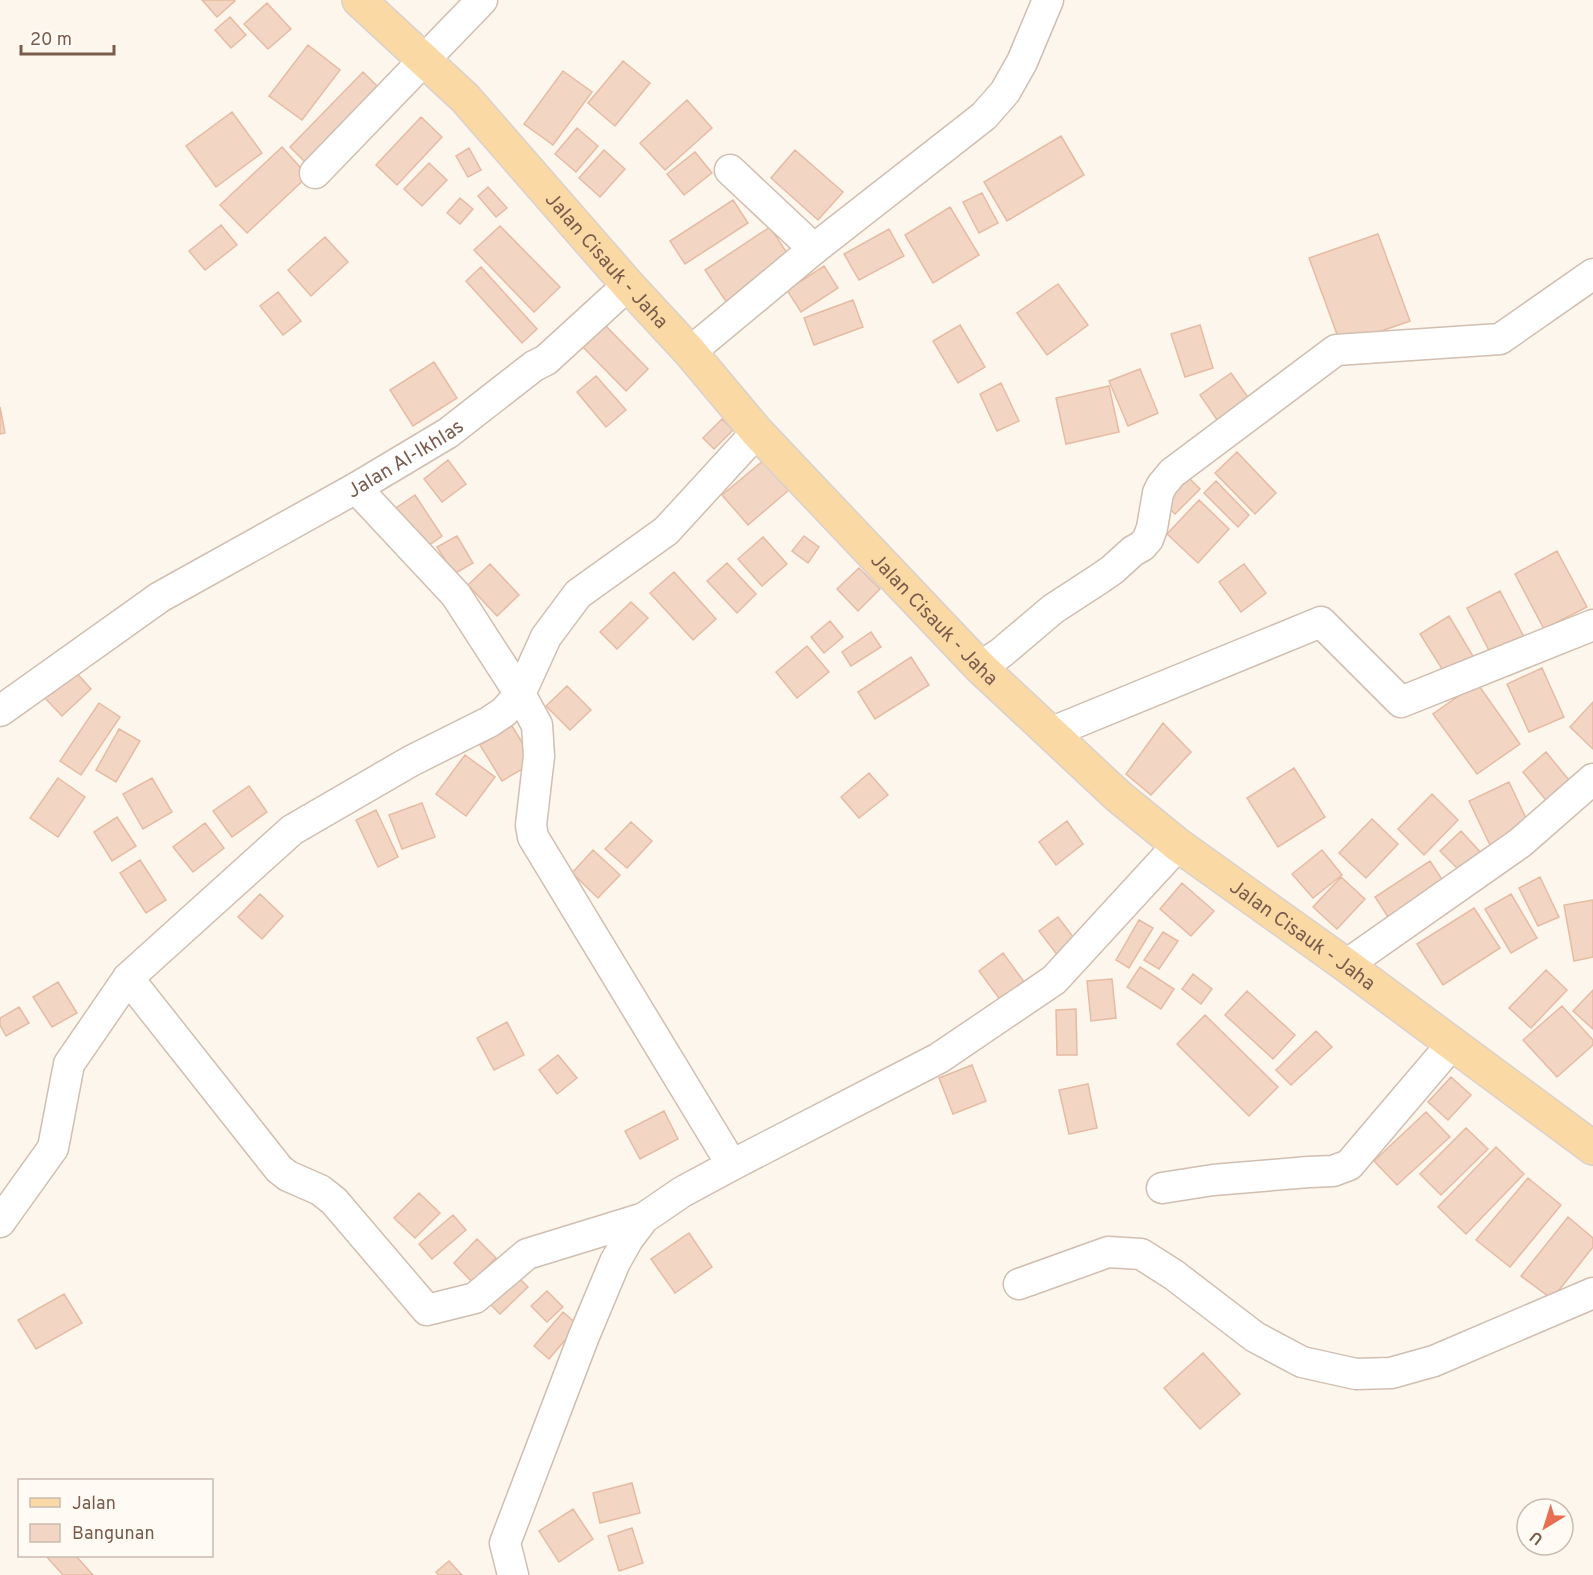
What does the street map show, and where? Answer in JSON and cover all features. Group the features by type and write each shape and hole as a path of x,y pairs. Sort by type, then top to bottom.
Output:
{"main road":[{"name":"Jalan Cisauk - Jaha","path":"358,0 465,98 628,285 690,352 757,432 980,667 1050,733 1118,796 1178,845 1346,965 1593,1148"}],"street":[{"path":"315,173 482,0"},
{"path":"690,352 814,249 984,116 1005,92 1022,62 1048,0"},
{"path":"730,170 814,249"},
{"path":"980,667 1001,653 1053,609 1112,570 1142,546 1148,539 1152,528 1158,494 1172,473 1336,350 1500,339 1593,274"},
{"name":"Jalan Al-Ikhlas","path":"0,711 160,597 356,488 448,433 534,366 546,360 628,285"},
{"path":"0,1222 53,1148 69,1064 128,978 292,830 411,761 489,722 504,711 520,694 546,637 578,594 666,531 757,432"},
{"path":"356,488 456,596 520,694 537,725 539,756 531,825 533,837 732,1165"},
{"path":"1050,733 1320,622 1401,702 1593,624"},
{"path":"1346,965 1520,843 1593,779"},
{"path":"128,978 279,1169 288,1176 320,1190 334,1201 428,1310 475,1298 526,1254 644,1218 682,1192 939,1058 1054,980 1178,845"},
{"path":"1162,1188 1213,1180 1333,1171 1349,1165 1452,1044"},
{"path":"513,1575 505,1543 584,1336 615,1262 628,1239 644,1218"},
{"path":"1019,1284 1108,1251 1141,1254 1174,1275 1255,1338 1302,1362 1356,1374 1391,1373 1434,1361 1593,1293"}],"building":[{"path":"202,0 234,0 235,1 217,17"},
{"path":"267,3 291,29 268,49 244,24"},
{"path":"230,17 246,35 231,48 215,30"},
{"path":"308,45 340,70 302,120 269,96"},
{"path":"623,61 650,83 615,126 588,103"},
{"path":"563,71 592,92 553,145 524,124"},
{"path":"363,72 383,92 310,167 290,147"},
{"path":"687,100 712,128 665,170 640,143"},
{"path":"232,112 262,153 216,187 186,146"},
{"path":"421,117 442,137 397,185 376,165"},
{"path":"577,128 598,146 576,172 555,154"},
{"path":"1061,136 1084,175 1007,221 984,182"},
{"path":"282,147 308,176 247,233 220,205"},
{"path":"469,148 481,170 468,177 456,156"},
{"path":"604,150 625,169 600,197 579,178"},
{"path":"795,150 843,192 818,220 771,178"},
{"path":"695,152 712,173 684,195 667,174"},
{"path":"429,163 447,180 422,206 404,189"},
{"path":"488,187 507,208 496,217 478,196"},
{"path":"982,193 998,223 979,233 963,202"},
{"path":"460,198 473,209 460,224 447,213"},
{"path":"733,200 748,223 685,264 670,241"},
{"path":"950,207 979,255 933,283 905,235"},
{"path":"221,225 237,245 205,270 189,251"},
{"path":"500,226 560,287 534,312 474,250"},
{"path":"770,227 792,261 727,303 705,270"},
{"path":"889,229 904,256 859,280 844,254"},
{"path":"1378,234 1410,321 1341,345 1309,258"},
{"path":"325,237 348,262 311,296 288,270"},
{"path":"824,266 838,288 801,312 787,290"},
{"path":"481,267 537,329 522,343 466,281"},
{"path":"1058,284 1088,325 1047,355 1017,313"},
{"path":"278,292 301,321 283,335 260,306"},
{"path":"853,300 863,327 814,345 804,318"},
{"path":"602,322 648,369 626,391 579,343"},
{"path":"960,325 985,367 958,383 933,341"},
{"path":"1200,325 1213,368 1185,377 1171,334"},
{"path":"434,362 457,398 413,426 390,390"},
{"path":"1140,369 1158,413 1128,426 1109,381"},
{"path":"1231,373 1254,406 1222,427 1200,395"},
{"path":"596,376 626,410 606,427 577,392"},
{"path":"1001,383 1019,421 997,431 980,394"},
{"path":"1109,386 1119,432 1066,444 1056,398"},
{"path":"0,407 5,433 0,434"},
{"path":"722,419 733,430 714,449 703,438"},
{"path":"1237,452 1276,493 1255,514 1215,473"},
{"path":"448,460 466,484 442,502 424,479"},
{"path":"764,460 789,490 748,525 722,495"},
{"path":"1183,472 1200,489 1175,514 1158,497"},
{"path":"1216,481 1249,515 1238,527 1204,493"},
{"path":"415,495 442,536 421,551 393,510"},
{"path":"1199,500 1229,529 1198,563 1167,534"},
{"path":"457,536 473,563 454,574 437,547"},
{"path":"804,536 819,547 808,563 792,551"},
{"path":"763,537 787,564 762,586 738,559"},
{"path":"1557,551 1587,607 1544,629 1515,574"},
{"path":"727,563 756,594 737,613 707,581"},
{"path":"490,564 519,595 497,616 468,585"},
{"path":"1244,564 1266,593 1241,612 1219,582"},
{"path":"859,568 880,589 858,611 837,589"},
{"path":"674,572 716,619 693,640 650,593"},
{"path":"1500,591 1526,641 1493,658 1467,608"},
{"path":"631,602 648,618 617,649 600,632"},
{"path":"1449,616 1477,663 1449,680 1420,634"},
{"path":"830,621 843,637 824,653 811,637"},
{"path":"871,632 881,647 851,666 842,652"},
{"path":"807,646 829,672 797,698 776,672"},
{"path":"911,657 929,685 875,719 858,692"},
{"path":"1542,668 1564,717 1529,732 1507,684"},
{"path":"73,669 91,689 62,716 43,696"},
{"path":"1477,683 1520,744 1477,774 1433,714"},
{"path":"567,686 591,710 570,730 546,706"},
{"path":"1593,702 1593,749 1570,727"},
{"path":"99,703 120,717 81,775 60,761"},
{"path":"1163,723 1191,752 1151,795 1126,774"},
{"path":"512,726 534,762 502,781 480,745"},
{"path":"119,729 140,741 116,782 96,770"},
{"path":"1546,752 1573,785 1549,804 1523,772"},
{"path":"465,755 495,777 466,816 436,794"},
{"path":"1294,768 1325,817 1278,847 1247,798"},
{"path":"869,773 888,795 859,818 841,797"},
{"path":"58,778 85,797 58,837 30,818"},
{"path":"152,778 172,812 143,829 123,794"},
{"path":"1509,782 1531,829 1491,847 1469,801"},
{"path":"249,786 267,812 232,837 213,811"},
{"path":"1432,794 1458,820 1424,855 1398,829"},
{"path":"422,803 435,837 402,849 389,815"},
{"path":"376,810 398,857 378,867 356,820"},
{"path":"117,817 136,846 112,861 94,832"},
{"path":"1372,819 1398,844 1366,878 1339,853"},
{"path":"1067,821 1083,844 1056,865 1039,842"},
{"path":"631,822 652,841 627,868 605,849"},
{"path":"205,823 224,848 193,872 173,847"},
{"path":"1461,831 1483,855 1463,874 1440,851"},
{"path":"593,850 620,875 598,898 572,873"},
{"path":"1322,850 1342,875 1313,898 1292,874"},
{"path":"140,860 166,900 146,913 120,873"},
{"path":"1430,861 1447,887 1392,923 1375,897"},
{"path":"1341,877 1365,899 1337,929 1313,907"},
{"path":"1540,877 1559,917 1538,926 1519,888"},
{"path":"1182,883 1214,911 1191,936 1160,909"},
{"path":"260,894 283,916 262,939 238,917"},
{"path":"1511,894 1537,938 1511,953 1485,909"},
{"path":"1593,900 1593,957 1574,961 1564,905"},
{"path":"1474,908 1500,948 1443,985 1417,944"},
{"path":"1058,917 1077,942 1058,956 1039,931"},
{"path":"1139,920 1153,928 1129,968 1116,960"},
{"path":"1163,932 1178,941 1159,969 1144,960"},
{"path":"1003,953 1028,987 1004,1005 979,971"},
{"path":"1140,967 1174,989 1161,1009 1127,987"},
{"path":"1546,970 1567,990 1531,1028 1509,1008"},
{"path":"1193,974 1212,989 1201,1004 1182,989"},
{"path":"1112,979 1116,1018 1091,1021 1087,981"},
{"path":"58,982 77,1013 52,1027 33,997"},
{"path":"1593,990 1593,1029 1573,1011"},
{"path":"1247,991 1295,1035 1273,1059 1225,1015"},
{"path":"1562,1006 1593,1040 1593,1045 1557,1077 1523,1040"},
{"path":"19,1007 29,1023 6,1036 0,1025 0,1018"},
{"path":"1076,1009 1077,1055 1057,1055 1056,1010"},
{"path":"1205,1015 1278,1087 1249,1116 1177,1044"},
{"path":"507,1022 524,1055 494,1070 477,1038"},
{"path":"1316,1031 1332,1047 1291,1085 1276,1070"},
{"path":"558,1055 577,1078 557,1094 539,1070"},
{"path":"972,1065 986,1101 953,1114 939,1078"},
{"path":"1451,1077 1471,1095 1448,1120 1428,1102"},
{"path":"1088,1084 1097,1128 1069,1134 1059,1090"},
{"path":"664,1111 678,1139 640,1159 625,1131"},
{"path":"1426,1112 1450,1137 1397,1185 1374,1161"},
{"path":"1466,1128 1488,1149 1441,1195 1420,1174"},
{"path":"1496,1147 1524,1174 1466,1234 1438,1207"},
{"path":"1528,1178 1561,1205 1510,1267 1476,1240"},
{"path":"419,1193 440,1213 415,1238 394,1218"},
{"path":"453,1215 466,1230 432,1259 419,1244"},
{"path":"1568,1217 1593,1238 1593,1247 1552,1299 1521,1276"},
{"path":"689,1233 712,1267 675,1293 651,1259"},
{"path":"477,1239 496,1258 472,1282 454,1263"},
{"path":"510,1269 528,1287 500,1314 482,1296"},
{"path":"547,1291 563,1307 547,1322 531,1306"},
{"path":"64,1294 82,1323 36,1349 18,1320"},
{"path":"563,1312 578,1325 549,1359 534,1346"},
{"path":"1203,1353 1240,1394 1200,1429 1164,1388"},
{"path":"632,1483 640,1513 600,1523 593,1493"},
{"path":"573,1509 593,1539 559,1562 539,1531"},
{"path":"632,1528 643,1563 619,1571 608,1536"},
{"path":"47,1557 77,1557 93,1575 63,1575"},
{"path":"449,1561 462,1575 439,1575 436,1572"}]}
